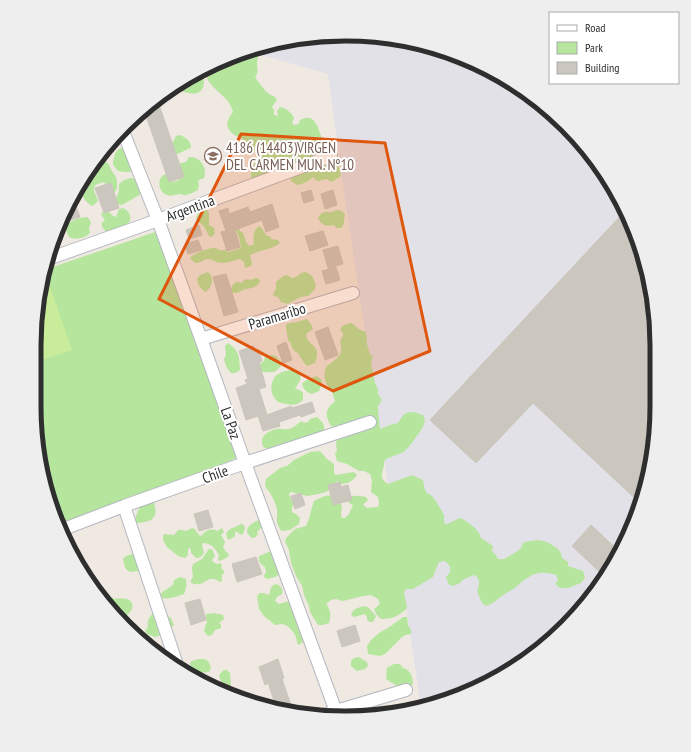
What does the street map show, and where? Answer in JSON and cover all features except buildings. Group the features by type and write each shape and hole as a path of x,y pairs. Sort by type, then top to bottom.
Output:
{"street":[{"name":"La Paz","path":"125,136 158,220 244,463 336,710"},
{"name":"Argentina","path":"54,257 331,156"},
{"name":"Paramaribo","path":"201,339 353,293"},
{"name":"Chile","path":"66,528 244,463 370,422"},
{"path":"124,506 175,659"},
{"path":"346,711 406,690"}],"highlighted area":[{"path":"241,134 385,143 430,351 333,391 159,299"}],"shaded area":[{"path":"346,41 385,44 424,51 462,64 480,72 515,92 561,130 599,176 619,211 627,229 640,267 647,306 650,346 650,406 644,466 640,485 627,523 609,559 587,592 561,622 531,648 515,660 480,680 443,695 420,702 343,185 328,74 258,54 286,47 326,42"}],"green space":[{"path":"258,54 257,72 255,77 268,93 277,100 272,107 274,110 274,115 278,116 277,111 280,107 292,114 294,118 292,123 294,125 299,124 300,120 306,118 313,120 324,142 333,151 337,160 334,164 339,168 341,176 331,182 327,179 317,181 313,177 297,185 291,181 291,178 284,176 277,184 269,185 260,183 251,177 252,168 261,155 253,150 243,139 233,134 228,129 227,123 233,112 231,107 226,99 212,86 206,75 211,72"},
{"path":"203,76 203,88 200,91 194,94 179,90"},
{"path":"179,135 188,140 191,148 174,155 171,143 176,136"},
{"path":"132,144 136,148 142,162 140,166 132,171 118,171 113,165 114,156 120,148"},
{"path":"189,157 197,158 202,163 205,170 204,178 198,182 198,190 185,195 167,195 160,188 159,184 161,178 166,174 171,182 180,179 178,164 186,162"},
{"path":"102,163 108,163 116,177 117,188 115,192 113,192 108,189 104,182 96,185 94,189 98,201 92,206 86,202 82,194"},
{"path":"131,178 138,179 143,190 141,194 122,205 116,204 115,199 118,194 119,184 124,180"},
{"path":"123,208 129,213 130,221 119,229 106,232 102,226 102,222 105,221 101,214 108,211 116,217 119,209"},
{"path":"205,210 209,213 209,225 214,228 215,233 210,237 205,228 196,218 198,214"},
{"path":"336,210 342,211 345,215 344,224 341,228 336,228 334,225 324,225 319,220 318,218 323,213 333,212"},
{"path":"87,217 91,224 89,227 90,233 85,237 80,238 69,237 65,228 67,225 74,220"},
{"path":"260,226 267,236 270,236 271,239 278,240 280,243 250,255 252,263 251,266 245,268 244,262 240,259 226,263 219,263 207,259 195,263 190,258 203,250 211,248 226,250 226,252 229,252 241,248 239,237 235,228 238,227 243,233 249,246 253,245 255,231"},
{"path":"158,231 239,457 67,530 51,485 42,426 42,326 51,268"},
{"path":"208,272 212,283 205,292 199,286 197,279 200,275"},
{"path":"306,272 312,276 316,285 315,289 308,296 300,297 288,304 281,302 278,297 274,296 273,294 276,289 276,282 283,276 287,275 292,278"},
{"path":"259,279 259,284 236,293 230,293 232,286 236,283 242,283 244,280"},
{"path":"48,281 72,350 41,360 42,326"},
{"path":"307,319 313,329 306,334 307,338 316,349 317,357 315,363 307,366 298,353 293,349 288,339 286,325"},
{"path":"352,323 360,330 366,332 370,355 373,356 371,362 375,383 378,389 378,394 382,400 378,406 380,429 398,423 405,413 408,412 423,415 425,421 423,427 404,452 386,459 384,462 382,479 388,484 412,475 423,480 425,490 436,501 444,515 445,524 461,518 476,529 481,538 493,546 492,551 498,559 504,559 516,552 521,548 523,543 535,540 546,542 556,547 562,558 568,562 568,566 583,571 585,578 581,583 568,588 560,588 555,584 558,580 556,575 550,573 534,574 493,603 486,606 482,603 477,591 479,583 477,577 475,575 464,579 459,584 451,586 446,577 450,572 450,566 445,561 439,562 433,577 413,589 406,589 404,592 407,608 396,616 381,619 376,614 374,609 380,604 378,599 371,595 343,601 336,599 331,600 326,604 330,613 329,623 318,625 310,612 302,586 291,563 289,550 285,542 286,538 295,529 306,526 314,501 323,497 332,496 338,501 342,506 342,518 345,518 349,514 353,505 347,500 351,497 366,497 368,500 363,505 367,508 378,507 379,503 378,497 371,492 372,481 370,474 364,471 359,471 347,464 337,461 335,453 337,451 336,445 338,427 331,426 327,416 327,411 335,401 331,389 326,382 324,375 325,369 340,353 340,341 343,336 343,333 340,330 341,328"},
{"path":"228,343 235,349 239,358 240,370 235,373 231,373 224,361 226,355 225,346"},
{"path":"271,355 278,358 281,366 273,372 257,372 259,364 264,361 266,357"},
{"path":"290,370 298,371 300,373 300,380 295,388 303,392 303,400 294,405 278,402 271,389 275,376"},
{"path":"316,376 321,379 322,383 319,391 312,394 304,388 302,384"},
{"path":"317,417 324,424 324,434 269,448 265,448 263,446 262,439 265,434 270,431 288,429 294,427 302,421 304,423 308,422 310,419"},
{"path":"320,451 334,464 335,475 354,472 357,475 348,483 341,484 337,481 334,488 323,493 307,496 291,492 289,494 294,502 292,512 300,518 299,524 290,530 282,531 277,523 277,509 275,503 265,486 266,479 280,468 287,466 294,460 310,452"},
{"path":"156,500 154,503 155,516 153,519 146,522 137,523 135,518 142,503"},
{"path":"259,520 264,525 257,532 258,534 256,537 252,538 247,532 248,527"},
{"path":"241,524 244,525 245,529 242,535 235,532 235,536 229,540 226,534 228,531"},
{"path":"192,528 195,529 201,536 208,530 217,531 222,528 224,532 221,535 225,542 223,547 229,555 220,561 218,560 219,555 216,550 211,545 206,543 203,543 202,545 204,553 201,557 197,558 191,553 190,548 188,549 188,555 185,558 178,556 167,547 163,540 164,534 174,535 178,530 186,531"},
{"path":"209,549 212,549 215,556 212,560 213,562 217,564 220,563 222,565 221,568 224,571 224,574 222,574 222,581 220,582 215,579 211,579 200,584 191,583 193,577 193,564 202,559"},
{"path":"271,550 281,573 275,577 267,579 263,576 266,573 265,567 259,561 259,556"},
{"path":"135,553 144,553 147,555 144,572 130,572 125,567 123,559 126,556"},
{"path":"180,577 186,579 184,594 170,598 162,598 161,593 173,585 174,580"},
{"path":"277,584 282,588 282,594 277,597 275,601 279,604 289,601 304,639 302,643 298,645 291,629 282,624 275,625 264,616 259,609 257,596 260,593 265,593 267,595 270,593 270,589"},
{"path":"103,590 106,591 114,599 122,598 131,601 132,608 126,616"},
{"path":"364,606 368,607 376,616 373,622 367,620 365,614 354,617 351,615 354,610"},
{"path":"155,611 165,611 171,618 174,625 164,634 155,637 147,634 145,630 148,628 149,619"},
{"path":"214,613 223,615 224,619 219,623 221,628 215,630 212,635 208,636 204,631 207,623 206,614"},
{"path":"403,617 407,617 411,634 402,637 385,654 380,656 368,654 367,646 371,640"},
{"path":"359,657 367,662 368,666 365,669 357,671 351,666 351,661 354,658"},
{"path":"204,659 208,661 211,667 209,672 199,673 192,669 190,663 192,661"},
{"path":"394,664 400,664 411,674 413,684 409,688 397,686 386,679 387,668"},
{"path":"224,670 227,670 230,673 231,685 228,688 220,684 221,682 219,675"}],"place":[{"name":"4186 (14403)VIRGEN DEL CARMEN MUN. Nº10","path":"213,156"}]}
